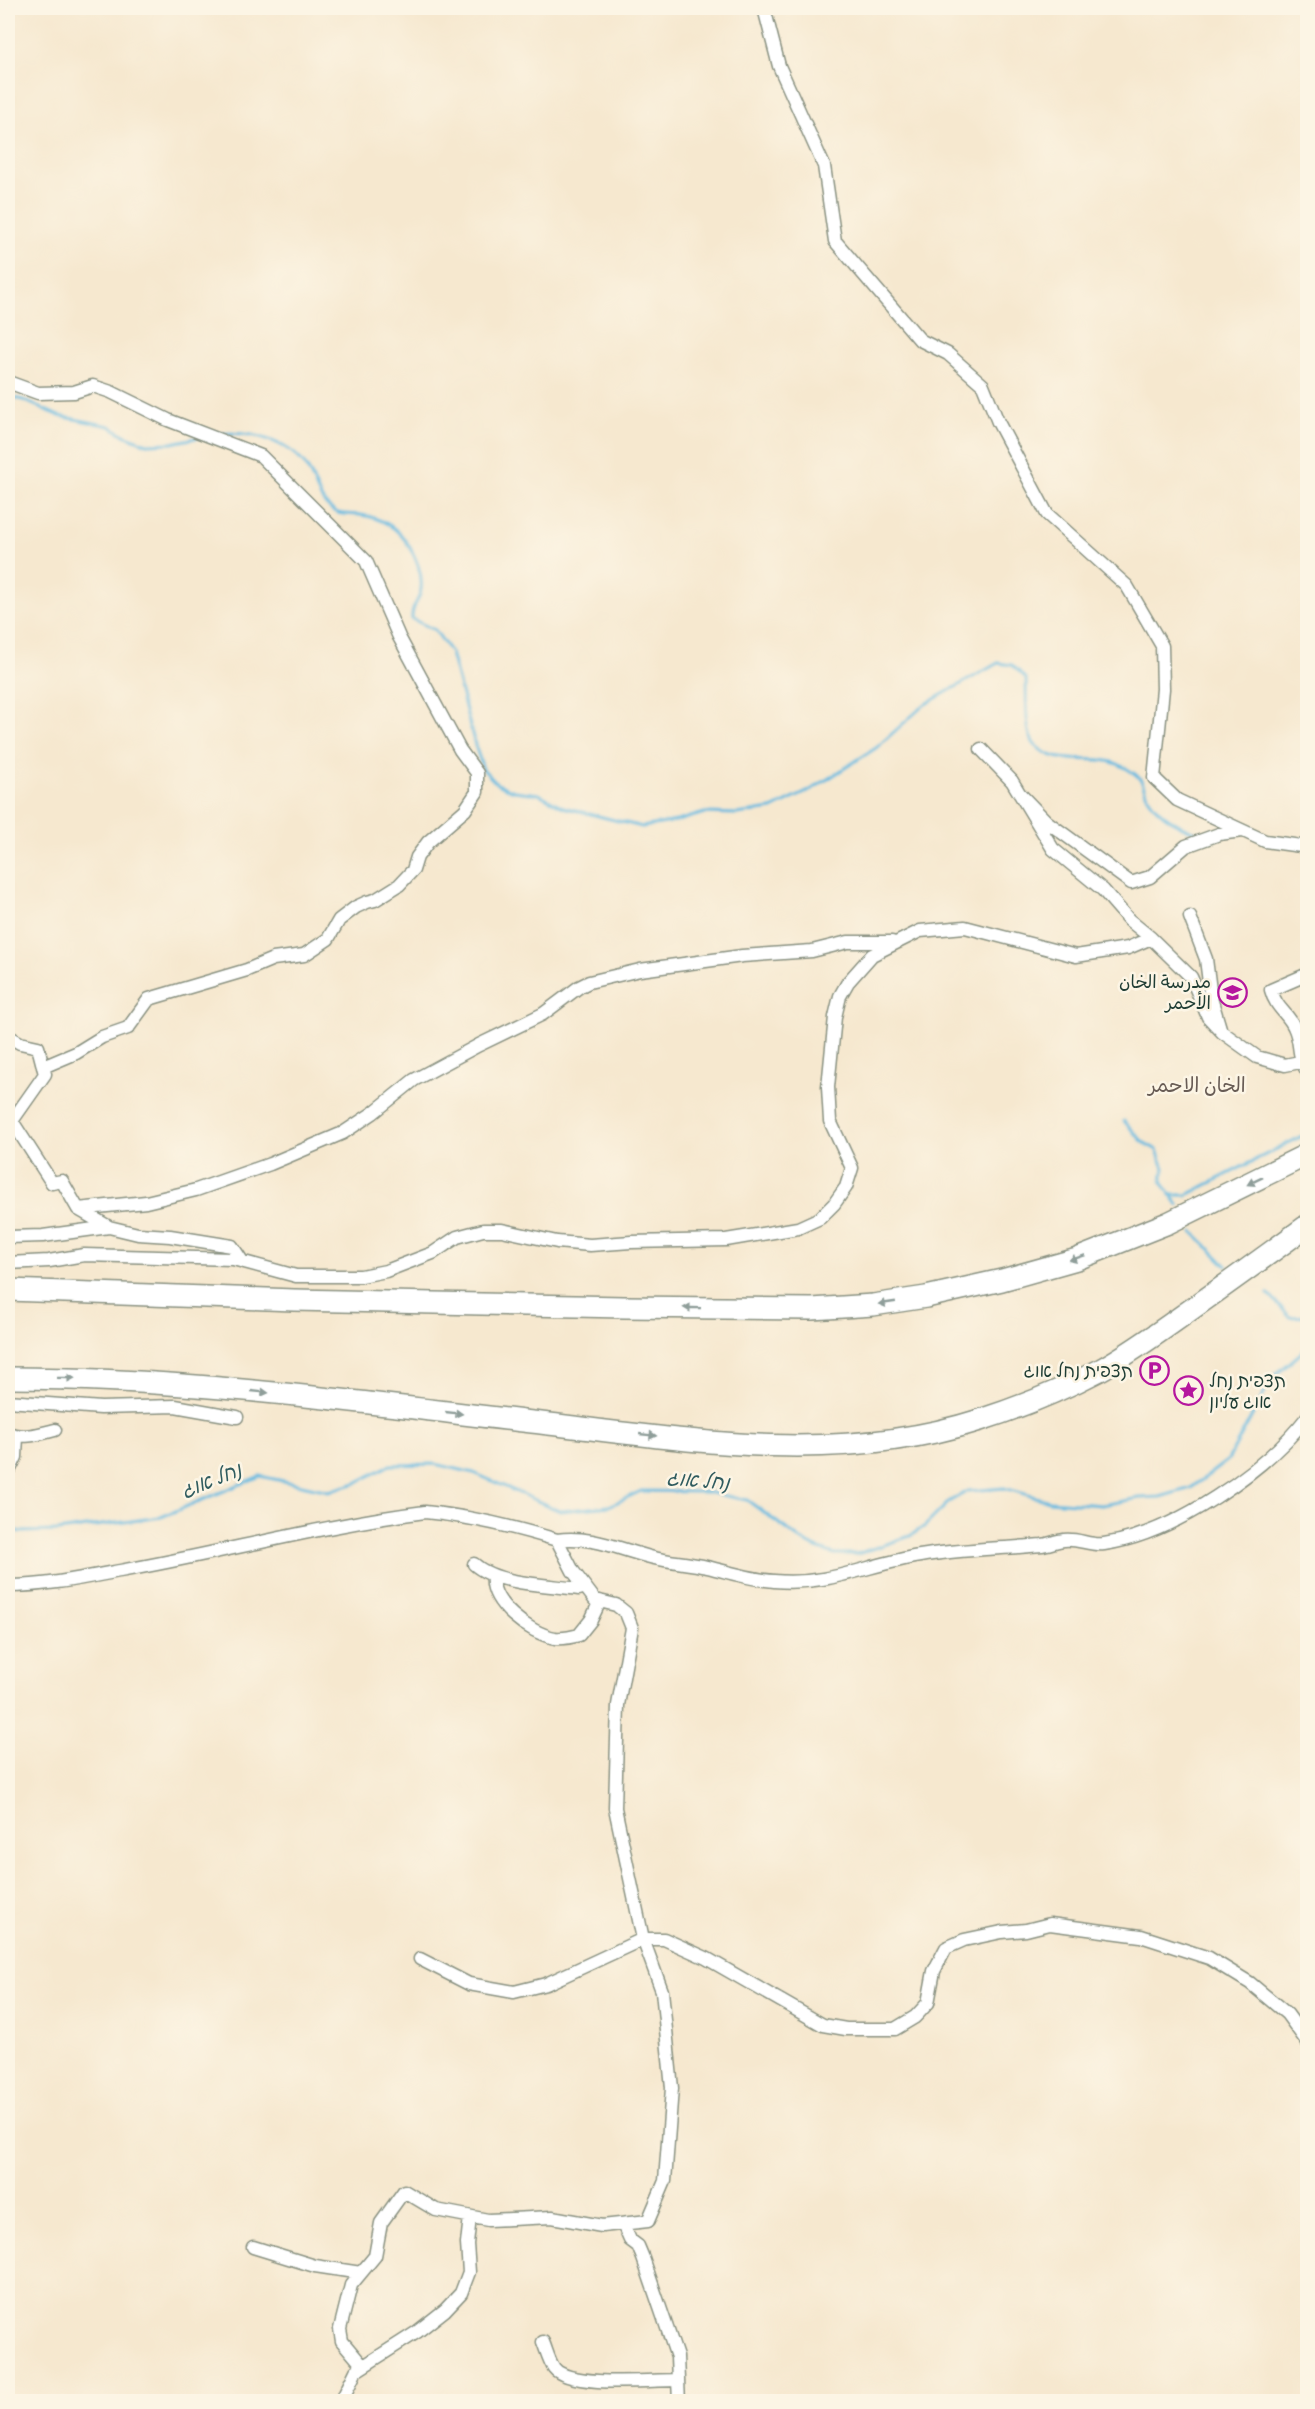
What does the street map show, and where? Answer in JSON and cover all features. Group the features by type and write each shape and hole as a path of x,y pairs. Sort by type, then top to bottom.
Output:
{"highway":[{"path":"8,1290 260,1299 624,1307 812,1310 873,1305 936,1295 1077,1259 1168,1223 1308,1154"},
{"path":"8,1378 95,1379 203,1386 719,1443 812,1447 862,1444 936,1432 979,1420 1040,1398 1100,1370 1176,1321 1308,1225"}],"street":[{"path":"764,8 779,66 824,166 836,241 920,340 948,354 983,385 998,422 1047,514 1127,586 1162,646 1163,689 1154,778 1177,800 1265,841 1308,847"},
{"path":"8,382 38,393 74,392 93,386 111,392 168,420 261,456 366,561 399,637 460,750 477,773 477,792 465,810 428,842 417,857 412,870 399,885 339,920 328,939 304,956 273,959 247,970 149,999 128,1028 102,1036 76,1053 43,1067"},
{"path":"981,749 1012,781 1053,849 1102,890 1129,920 1191,977 1208,1017 1222,1032 1257,1057 1286,1065 1300,1062"},
{"path":"1019,794 1046,821 1131,883 1150,877 1186,846 1219,834 1244,831"},
{"path":"1190,917 1206,959 1211,998 1222,1032"},
{"path":"8,1263 49,1261 84,1255 242,1261 296,1276 361,1276 386,1271 433,1253 457,1237 483,1230 502,1230 557,1242 590,1245 726,1240 798,1228 820,1218 846,1187 852,1168 830,1121 827,1101 840,996 862,964 872,955 894,942 921,931 965,927 1076,956 1128,948 1151,938"},
{"path":"78,1209 146,1202 196,1190 270,1164 343,1133 373,1113 414,1080 543,1014 589,982 640,970 742,956 812,951 848,942 894,942"},
{"path":"1308,974 1271,990 1274,1001 1294,1025 1300,1062 1308,1073"},
{"path":"1300,1062 1308,1030"},
{"path":"8,1036 38,1047 45,1074 10,1119 52,1183 62,1181 78,1209 109,1227 138,1234 170,1236 232,1246 242,1261"},
{"path":"8,1237 43,1236 109,1227"},
{"path":"8,1401 101,1408 175,1406 237,1417"},
{"path":"8,1586 68,1581 174,1562 260,1542 425,1512 521,1529 557,1540 570,1538 601,1542 653,1558 771,1581 794,1582 836,1578 905,1558 940,1553 1043,1545 1064,1540 1102,1544 1162,1526 1208,1502 1264,1461 1295,1432 1308,1416"},
{"path":"8,1473 16,1457 12,1435 32,1436 55,1430"},
{"path":"363,2366 342,2341 340,2329 351,2285 375,2256 381,2223 404,2191 436,2210 470,2217 488,2220 552,2217 602,2226 648,2221 665,2181 672,2088 662,1991 643,1939 615,1808 618,1705 632,1628 626,1613 616,1605 595,1600 573,1571 557,1540"},
{"path":"474,1564 480,1570 522,1582 579,1589 585,1587"},
{"path":"494,1575 492,1584 496,1595 514,1617 530,1628 555,1638 579,1635 591,1620 600,1601"},
{"path":"420,1959 469,1984 514,1992 546,1984 643,1939 664,1939 682,1946 823,2025 846,2029 895,2029 915,2017 928,2003 934,1971 946,1947 964,1940 1050,1924 1141,1936 1209,1958 1250,1983 1287,2014 1308,2043"},
{"path":"341,2402 356,2370 417,2332 445,2310 461,2293 469,2272 467,2244 470,2217"},
{"path":"623,2224 630,2240 638,2246 667,2324 677,2356 679,2402"},
{"path":"253,2247 315,2266 361,2273"},
{"path":"543,2342 554,2368 565,2376 594,2381 678,2380"}],"waterway":[{"path":"8,396 59,416 110,426 124,435 147,444 172,443 200,437"},
{"path":"218,434 257,436 283,446 303,462 320,496 332,510 341,514 369,516 383,521 405,539 412,551 421,578 420,593 412,619 435,630 451,653 483,769 497,784 514,791 539,794 563,807 642,827 705,813 737,814 772,809 809,791 876,748 924,705 998,663 1012,665 1026,678 1029,732 1035,745 1054,757 1107,761 1121,765 1139,778 1148,797 1165,816 1204,835"},
{"path":"1124,1121 1143,1142 1157,1150 1164,1168 1162,1182 1178,1205"},
{"path":"1170,1195 1187,1195 1308,1133"},
{"path":"1193,1232 1227,1266"},
{"path":"1268,1294 1290,1317 1308,1316"},
{"name":"נחל אוג","path":"8,1528 20,1532 58,1531 161,1517 260,1476 329,1491 356,1483 390,1465 435,1464 474,1473 560,1511 609,1506 641,1491 706,1492 747,1500 801,1540 816,1548 835,1554 857,1554 910,1536 925,1526 950,1501 968,1491 1004,1488 1049,1501 1102,1505 1139,1498 1160,1497 1191,1488 1228,1460 1273,1377 1308,1347"}],"place":[{"name":"مدرسة الخان الأحمر","path":"1232,992"},
{"name":"תצפית נחל אוג","path":"1154,1371"},
{"name":"תצפית נחל אוג עליון","path":"1188,1391"}],"district":[{"name":"الخان الاحمر","path":"1197,1085"}]}
